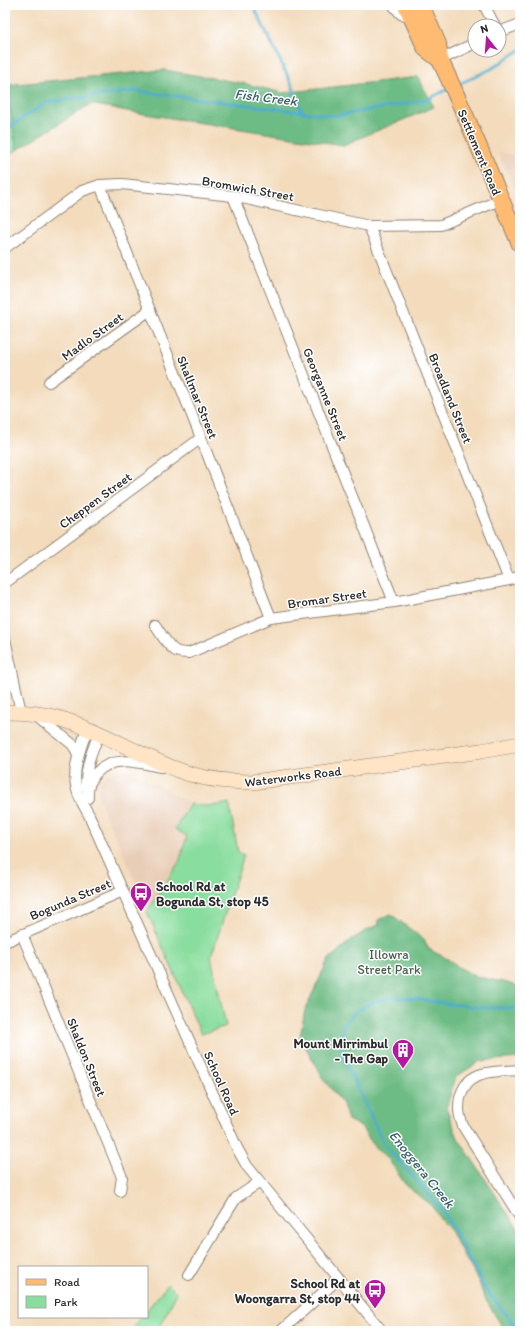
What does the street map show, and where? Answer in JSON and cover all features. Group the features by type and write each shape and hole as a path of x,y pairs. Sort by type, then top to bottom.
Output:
{"main road":[{"name":"Settlement Road","path":"421,5 438,44 440,60 487,163 500,200 520,244"},
{"name":"Settlement Road","path":"410,10 426,49 440,60"},
{"name":"Waterworks Road","path":"5,712 55,717 93,731 178,770 218,780 235,782 253,782 481,751 520,744"}],"street":[{"path":"393,5 401,14 410,10"},
{"path":"484,5 491,18"},
{"path":"507,29 520,24"},
{"path":"440,60 467,47"},
{"name":"Bromwich Street","path":"5,248 82,192 100,185 122,184 233,196 369,226 441,225 500,200"},
{"name":"Shallmar Street","path":"100,185 272,618"},
{"name":"Georganne Street","path":"233,196 394,602"},
{"name":"Broadland Street","path":"369,226 509,580"},
{"name":"Madlo Street","path":"49,382 150,310"},
{"name":"Cheppen Street","path":"5,583 201,438"},
{"name":"Bromar Street","path":"155,625 173,649 181,653 189,653 272,618 394,602 509,580 520,576"},
{"path":"5,639 27,713 72,744 78,756"},
{"name":"School Road","path":"93,731 78,756 75,776 77,789 90,815 237,1148 247,1166 382,1331"},
{"name":"School Road","path":"90,815 86,783 93,731"},
{"path":"88,798 88,788 92,779 101,768 111,763 126,761 178,770"},
{"name":"Bogunda Street","path":"5,942 123,891"},
{"name":"Shaldon Street","path":"22,934 122,1177 120,1192"},
{"path":"520,1070 492,1072 480,1074 471,1078 462,1092 458,1108 463,1126 520,1217"},
{"path":"189,1275 236,1198 260,1182"},
{"path":"281,1331 339,1278"}],"shaded area":[{"path":"498,152 520,157 520,199"},
{"path":"117,770 130,770 190,804 175,828 187,836 179,862 147,912 129,866 99,800 99,789 102,779 109,773"}],"green space":[{"path":"164,70 242,83 283,93 418,77 434,107 343,145 132,112 91,104 17,150 6,85"},
{"path":"5,76 17,150 5,156"},
{"path":"229,803 238,852 244,855 211,957 226,1026 201,1034 147,912 179,862 187,836 175,829 190,804 210,806"},
{"name":"Illowra Street Park","path":"391,914 424,940 430,950 446,958 460,968 477,977 504,982 520,987 520,1058 480,1061 456,1077 446,1108 458,1138 520,1232 520,1331 505,1331 484,1297 479,1282 448,1227 440,1219 428,1202 407,1187 387,1157 377,1150 361,1127 348,1120 343,1104 322,1077 300,1037 305,1010 328,960 351,940 379,925 378,920"},
{"path":"168,1284 177,1293 157,1331 130,1331 140,1318 148,1318 148,1309"}],"waterway":[{"path":"253,5 292,85 302,112"},
{"name":"Fish Creek","path":"457,85 491,69 520,50"},
{"name":"Fish Creek","path":"5,130 47,102 136,91 335,116 426,100 448,89"},
{"name":"Enoggera Creek","path":"520,1008 476,1007 409,998 385,999 372,1003 354,1014 349,1019 342,1031 341,1040 342,1055 384,1144 444,1212 486,1290 520,1331"}],"place":[{"name":"School Rd at Bogunda St, stop 45","path":"141,912"},
{"name":"Mount Mirrimbul - The Gap","path":"403,1070"},
{"name":"School Rd at Woongarra St, stop 44","path":"375,1310"}]}
